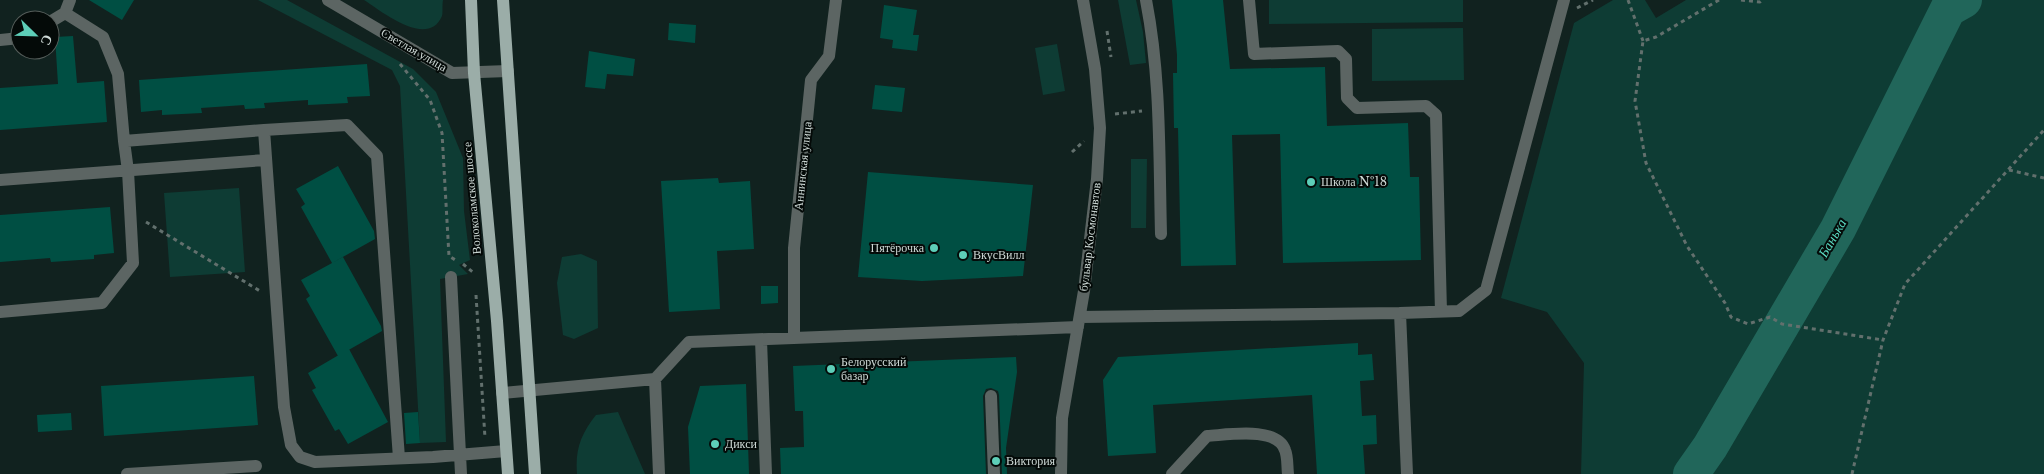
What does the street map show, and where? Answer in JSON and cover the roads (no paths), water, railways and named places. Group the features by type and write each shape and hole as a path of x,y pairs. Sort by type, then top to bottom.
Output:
{"main road":[{"name":"Волоколамское шоссе","path":"470,0 474,73 508,474"},
{"path":"503,0 535,474"}],"street":[{"path":"60,16 65,13 70,0"},
{"name":"Светлая улица","path":"328,0 452,73 508,71"},
{"name":"Аннинская улица","path":"794,338 794,248 812,80 829,56 836,0"},
{"name":"бульвар Космонавтов","path":"1061,474 1062,418 1079,322 1094,208 1100,128 1095,69 1083,0"},
{"path":"1146,0 1154,38 1158,110 1160,234"},
{"path":"1249,0 1254,54 1338,51 1346,59 1347,98 1356,108 1426,106 1436,115 1441,312"},
{"path":"502,393 656,379 689,342 761,340 1079,322 1459,311 1486,290 1564,0"},
{"path":"0,312 102,303 133,263 128,171 118,74 103,37 65,13"},
{"path":"124,141 348,124 377,156 399,458"},
{"path":"264,130 284,407 291,445 300,457 315,462 506,451"},
{"path":"0,180 265,160"},
{"path":"451,277 460,474"},
{"path":"1400,313 1407,474"},
{"path":"761,340 766,474"},
{"path":"656,379 659,474"},
{"path":"991,396 994,474"},
{"path":"1172,474 1207,436 1260,434 1271,436 1285,448 1288,474"},
{"path":"127,474 256,466"}],"waterway":[{"name":"Банька","path":"1691,474 1710,447 1838,229 1948,9 1964,0"}],"place":[{"name":"Школа №18","path":"1311,182"},
{"name":"Пятёрочка","path":"934,248"},
{"name":"ВкусВилл","path":"963,255"},
{"name":"Белорусский базар","path":"831,369"},
{"name":"Дикси","path":"715,444"},
{"name":"Виктория","path":"996,461"}]}
